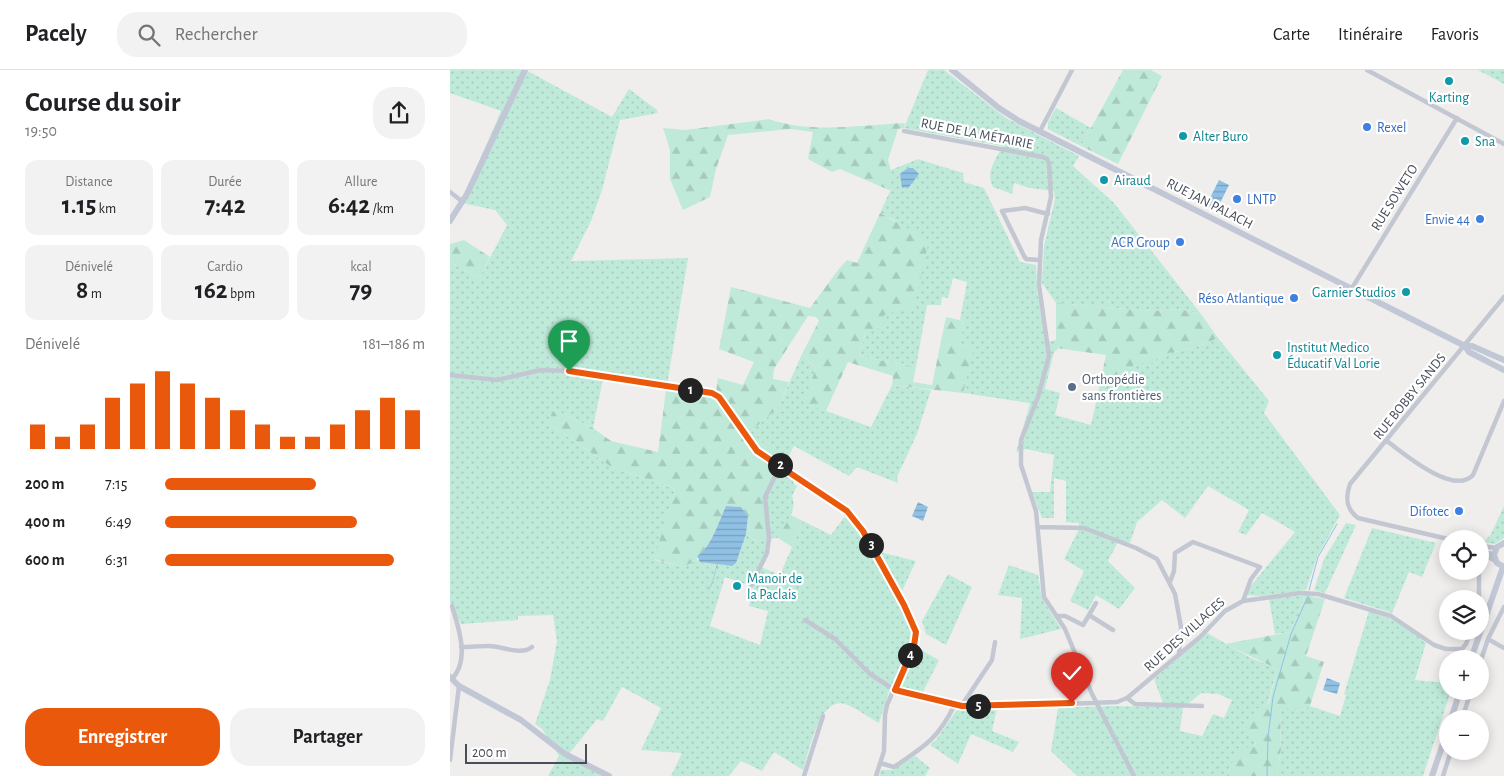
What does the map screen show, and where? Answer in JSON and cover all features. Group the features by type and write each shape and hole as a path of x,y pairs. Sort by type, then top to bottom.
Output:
{"street":[{"path":"450,221 463,202 525,70"},
{"name":"RUE JAN PALACH","path":"952,70 1000,108 1040,131 1465,346 1472,346 1504,360"},
{"path":"1040,131 1072,70"},
{"path":"1367,70 1504,144"},
{"name":"RUE SOWETO","path":"1352,288 1457,118"},
{"name":"RUE DE LA MÉTAIRIE","path":"904,131 934,135 1047,159 1051,197 1039,260 1039,285 1050,356 1038,397 1021,440 1019,452 1038,527 1044,597 1066,628 1097,703 1134,776"},
{"path":"450,192 463,202"},
{"path":"1039,260 1024,256 1002,211 1025,208 1048,214"},
{"name":"RUE BOBBY SANDS","path":"1439,537 1367,521 1352,513 1347,504 1346,494 1350,484 1504,297"},
{"name":"RUE JAN PALACH","path":"1465,346 1469,352 1504,370"},
{"path":"450,375 497,380 541,370 569,371 712,393 719,397 757,451 792,478"},
{"path":"1387,441 1418,466 1456,482 1465,481 1473,475 1504,401"},
{"path":"749,590 767,553 769,538 765,497 779,467"},
{"path":"779,467 805,481 855,519 904,605 916,638 885,715 884,746 876,776"},
{"path":"1038,527 1084,528 1157,558 1170,582 1181,627 1179,654"},
{"path":"1170,582 1174,571 1175,553 1190,542 1260,567 1251,580 1243,601"},
{"path":"1495,555 1504,543"},
{"path":"1474,650 1503,567 1495,555 1489,553"},
{"name":"RUE DES VILLAGES","path":"805,620 836,639 870,674 895,690 962,706 1116,702 1126,698 1200,637 1226,611 1243,601 1300,593 1328,596 1391,616 1434,645 1446,649 1462,649 1467,640"},
{"path":"1058,616 1065,616 1083,625 1096,603"},
{"path":"452,606 461,648 458,672 451,678 459,686 521,720 575,760 609,776"},
{"path":"1489,637 1504,607"},
{"path":"1090,614 1112,630"},
{"path":"1489,640 1504,648"},
{"path":"962,706 992,660 995,642"},
{"path":"461,648 489,646 515,650 532,647"},
{"path":"450,760 457,718 456,697 459,686"},
{"path":"1126,698 1135,704 1202,706"},
{"path":"880,764 894,767 930,743 936,737 955,704"},
{"path":"804,776 823,716"},
{"path":"1432,776 1439,755"},
{"path":"1443,776 1448,760"}],"green space":[{"path":"450,70 526,70 612,117 629,89 657,110 658,113 620,120 602,190 591,221 571,261 688,258 667,385 604,374 593,428 555,410 551,425 613,468 675,489 655,560 683,567 697,560 732,566 736,563 746,534 758,542 764,497 778,468 795,478 793,483 797,486 792,496 792,512 778,538 768,539 767,551 761,567 780,575 803,521 831,535 846,515 863,537 892,587 912,631 912,645 939,660 922,694 891,685 879,723 845,704 836,704 828,709 816,728 803,770 774,752 762,771 741,761 729,776 671,776 682,753 641,750 661,708 622,687 603,721 597,719 569,754 605,776 548,776 559,756 542,729 535,724 550,680 557,641 553,615 518,616 518,620 461,624 450,601 450,262 479,279 507,225 495,210 466,204 463,198 501,111 450,93","holes":["725,577 754,587 749,606 768,611 760,645 710,626"]},
{"path":"928,70 944,70 1006,118 1079,156 1073,166 1114,203 1201,314 1179,309 1152,311 1056,303 1042,283 1044,246 1055,199 1054,191 1030,188 1014,183 1012,194 993,187 990,176 991,171 1002,146 904,128"},
{"path":"1123,70 1151,70 1162,76 1118,164 1081,146"},
{"path":"1478,70 1504,70 1504,84"},
{"path":"1056,108 1091,128 1081,146 1048,129 1048,122"},
{"path":"769,119 785,124 818,127 853,127 905,123 904,128 898,129 888,160 892,174 891,189 889,190 840,169 832,172 808,159 813,132 791,129 728,135 716,169 710,197 683,210 670,179 670,150 663,128 685,130"},
{"path":"918,159 963,173 964,182 984,188 1020,262 1036,265 1037,290 1046,342 1056,340 1056,348 1058,349 1054,352 1045,389 1060,393 1055,415 1091,425 1100,384 1126,385 1133,363 1153,363 1169,353 1193,348 1218,338 1269,401 1264,413 1340,515 1317,557 1306,590 1260,596 1246,595 1250,587 1295,532 1262,513 1246,535 1238,532 1249,510 1208,486 1185,518 1162,500 1137,522 1130,543 1119,540 1108,561 1135,588 1119,609 1096,595 1088,610 1070,601 1084,571 1064,559 1079,529 1079,523 1066,522 1066,481 1054,478 1054,518 1042,518 1032,492 1050,492 1054,455 1026,449 1016,452 1030,403 963,393 973,348 960,345 964,321 960,320 967,282 953,278 948,298 942,297 941,305 927,305 916,367 859,356 866,331 884,315 902,226 880,213 891,189 891,170"},
{"path":"880,213 929,240 914,307 884,315 883,327 866,331 859,356 916,367 913,382 932,385 946,317 964,321 960,345 974,348 963,393 892,385 893,376 848,362 826,411 803,403 816,368 802,354 819,321 816,317 808,316 774,369 773,379 789,382 778,408 750,432 783,459 764,497 768,539 758,542 746,534 748,518 741,507 726,506 710,541 697,556 697,560 683,567 654,559 675,489 613,468 551,425 551,415 555,410 593,428 611,441 658,452 666,390 712,395 716,392 718,378 743,385 754,362 719,349 731,287 810,308 847,260 857,263"},
{"path":"464,240 490,257 479,279 450,262 450,244"},
{"path":"1056,303 1152,311 1179,309 1201,314 1218,338 1193,348 1169,353 1153,363 1133,363 1133,371 1126,385 1100,384 1106,355 1056,348"},
{"path":"802,354 816,368 804,403 871,427 892,385 931,390 917,434 897,477 898,483 857,467 849,476 794,446 786,461 767,448 750,432 778,408"},
{"path":"1504,506 1504,538 1495,544 1489,543 1491,534"},
{"path":"791,515 803,521 792,547 778,538"},
{"path":"1346,523 1356,525 1325,593 1314,590 1324,559"},
{"path":"1372,528 1436,543 1422,577 1409,572 1392,613 1344,598"},
{"path":"880,552 916,561 902,591"},
{"path":"1009,565 1038,575 1042,598 1061,629 1020,639 1022,598 998,595"},
{"path":"948,574 972,587 946,645 926,634 922,621"},
{"path":"1305,595 1290,632 1275,634 1269,599"},
{"path":"1305,595 1325,599 1306,656 1324,662 1310,706 1300,711 1280,706 1281,749 1277,776 1227,776 1238,748 1256,747 1255,738 1244,733 1256,709 1269,703 1277,669 1225,644 1290,632"},
{"path":"1369,611 1399,622 1426,643 1415,680 1439,682 1439,700 1448,700 1445,710 1439,710 1439,727 1423,776 1277,776 1281,749 1280,705 1300,711 1310,706 1340,716 1346,695 1344,694"},
{"path":"1207,633 1249,657 1277,669 1268,703 1262,707 1245,733 1255,738 1256,748 1238,749 1227,776 1077,776 1051,751 1058,708 1109,706 1183,707 1180,731 1202,736 1213,714 1224,718 1232,700 1218,694 1201,693 1188,704 1163,703 1154,679"},
{"path":"958,708 997,708 992,731 1019,742 1013,752 971,734 958,764 930,745 936,740"},
{"path":"915,756 930,768 925,776 879,776 881,770 892,770"}],"water":[{"path":"908,168 913,168 919,174 909,187 902,188 900,174"},
{"path":"1219,180 1229,185 1216,211 1206,206"},
{"path":"918,502 928,507 923,521 912,516"},
{"path":"726,506 741,507 748,517 746,534 736,563 732,566 718,564 713,582 707,592 712,583 717,564 700,562 697,556 710,541"},
{"path":"1327,678 1340,683 1337,694 1323,690"}],"waterway":[{"path":"1309,590 1318,557 1337,524"},
{"path":"1267,776 1268,737 1273,697 1291,634 1308,596"}],"place":[{"name":"Karting","path":"1449,81"},
{"name":"Rexel","path":"1367,127"},
{"name":"Alter Buro","path":"1183,136"},
{"name":"Sna","path":"1465,141"},
{"name":"Airaud","path":"1104,180"},
{"name":"LNTP","path":"1237,199"},
{"name":"Envie 44","path":"1480,219"},
{"name":"ACR Group","path":"1180,242"},
{"name":"Garnier Studios","path":"1406,292"},
{"name":"Réso Atlantique","path":"1294,298"},
{"name":"Institut Medico Éducatif Val Lorie","path":"1277,355"},
{"name":"Orthopédie sans frontières","path":"1072,387"},
{"name":"Difotec","path":"1459,511"},
{"name":"Manoir de la Paclais","path":"737,586"}],"route":[{"path":"569,371 712,393 719,397 746,438 757,451 805,481 822,495 847,511 855,519 877,554 916,632 914,646 895,690 930,700 962,706 981,707 1072,703"}]}
